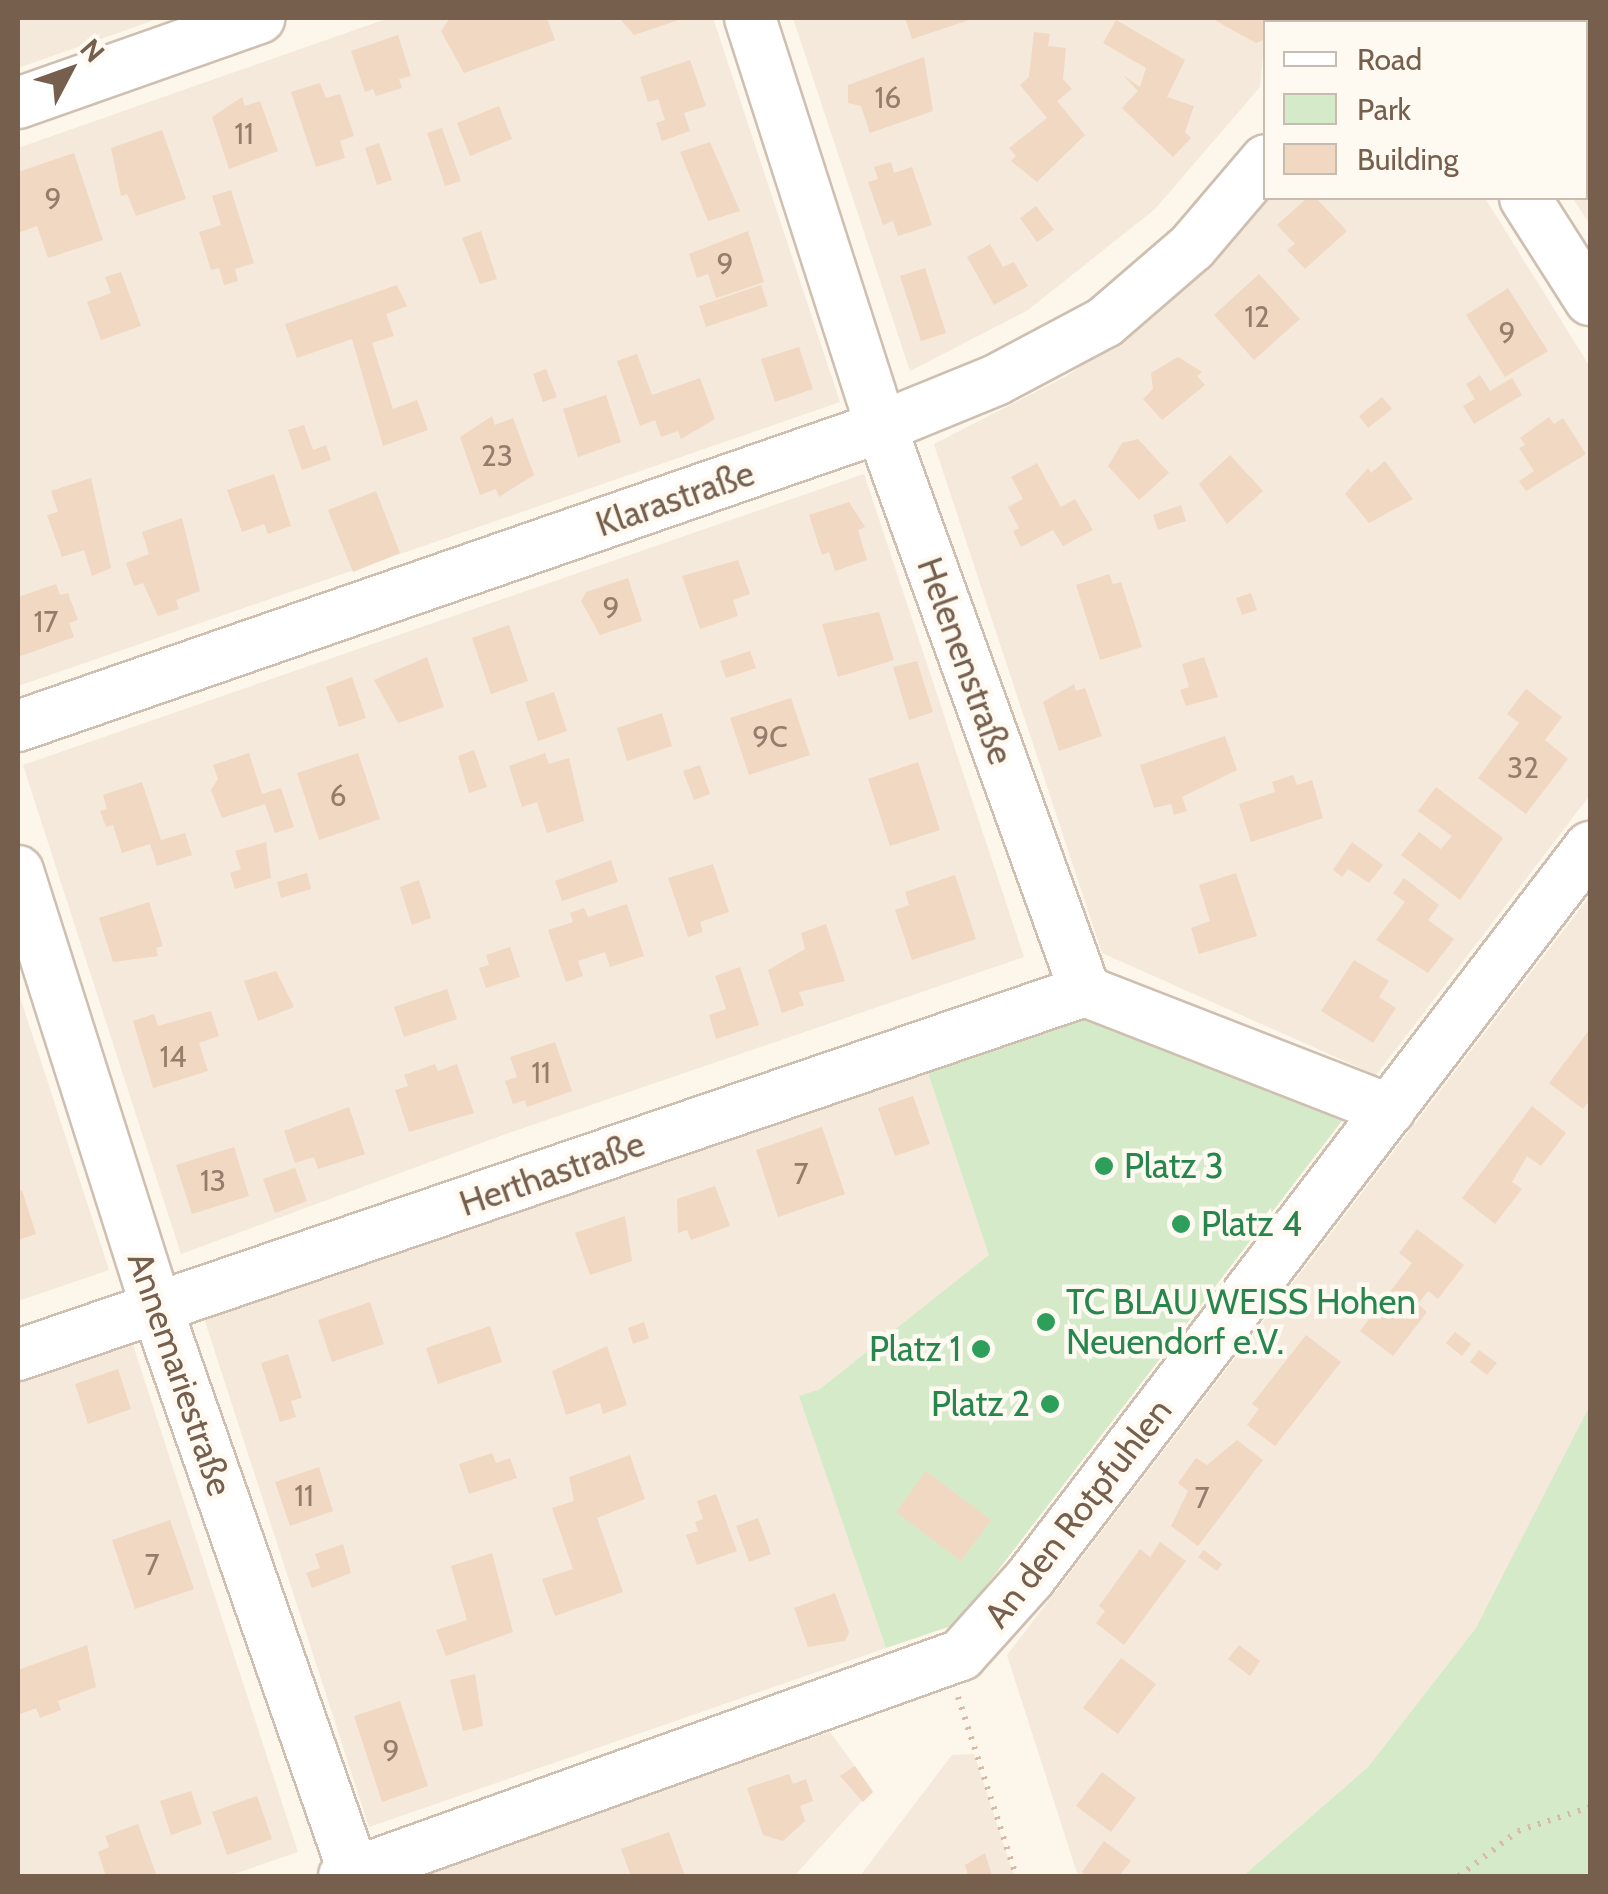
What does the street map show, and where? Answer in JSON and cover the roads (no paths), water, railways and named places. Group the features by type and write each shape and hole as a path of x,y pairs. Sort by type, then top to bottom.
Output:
{"street":[{"path":"18,104 260,18"},
{"name":"Helenenstraße","path":"750,18 881,427 1085,991"},
{"name":"Klarastraße","path":"18,726 881,427 996,380 1105,322 1192,248 1263,164"},
{"path":"1526,200 1590,300"},
{"name":"An den Rotpfuhlen","path":"349,1875 947,1662 982,1636 1590,847"},
{"name":"Annemariestraße","path":"18,871 157,1310 349,1875"},
{"path":"1085,991 1390,1110"},
{"name":"Herthastraße","path":"18,1354 157,1310 1085,991"}],"place":[{"name":"Platz 3","path":"1104,1166"},
{"name":"Platz 4","path":"1181,1224"},
{"name":"TC BLAU WEISS Hohen Neuendorf e.V.","path":"1046,1322"},
{"name":"Platz 1","path":"981,1349"},
{"name":"Platz 2","path":"1050,1404"}]}
